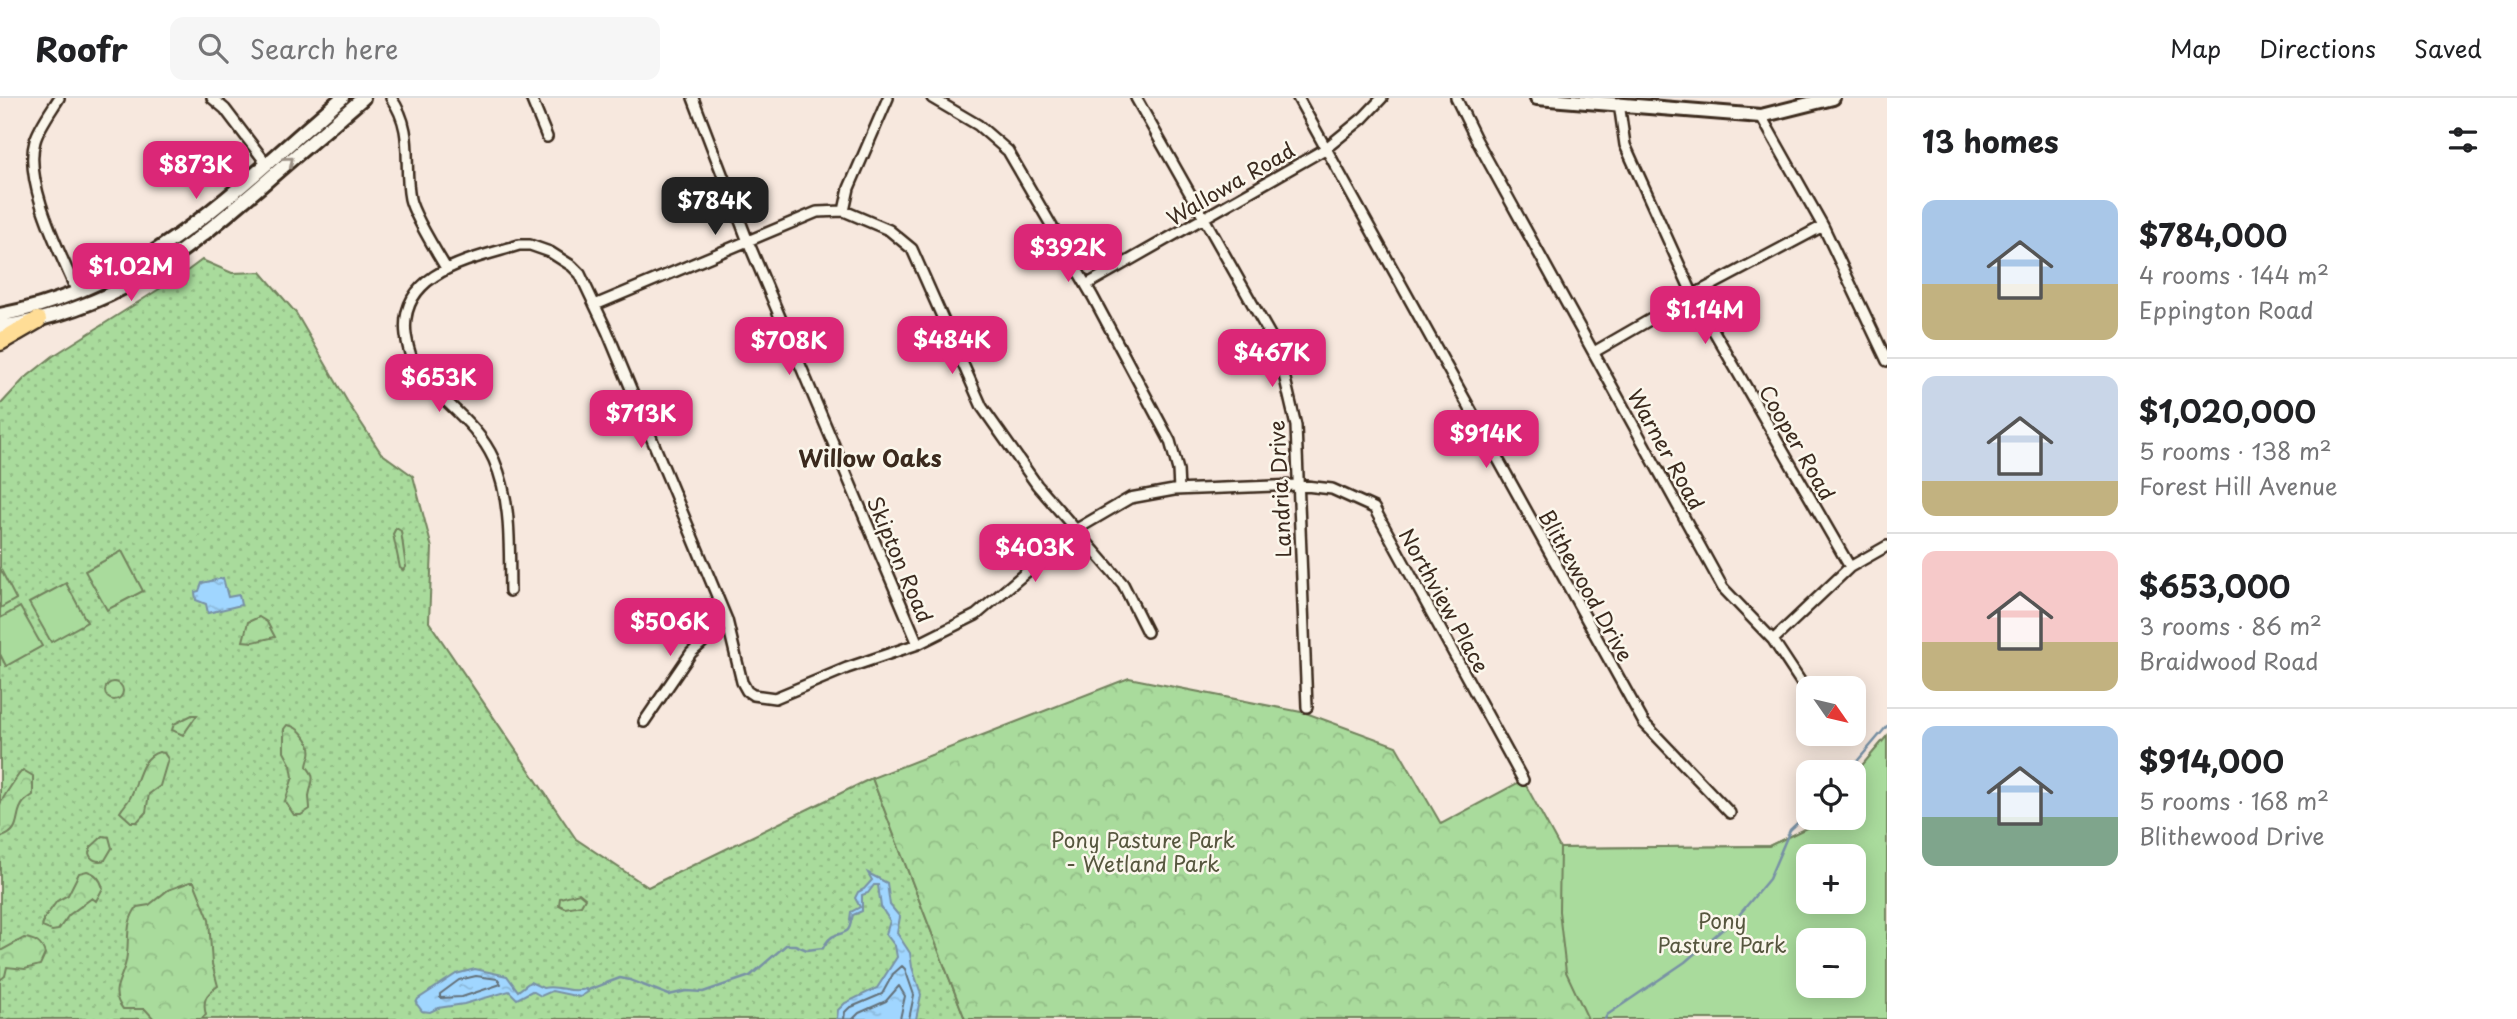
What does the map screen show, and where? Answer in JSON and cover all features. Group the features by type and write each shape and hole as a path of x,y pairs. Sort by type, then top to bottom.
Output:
{"highway":[{"path":"0,342 38,320"}],"main road":[{"path":"0,315 77,292 118,275 159,251 192,227 342,98"},
{"path":"0,327 38,320 102,299 172,259 363,98"},
{"path":"1537,98 1761,116 1833,98"}],"street":[{"path":"59,98 35,140 33,163 37,195 77,292"},
{"path":"212,98 225,109 266,163"},
{"path":"391,98 402,113 409,156 410,201 446,268"},
{"path":"531,98 547,137"},
{"name":"Skipton Road","path":"693,98 747,239 918,644"},
{"path":"844,211 849,188 888,98"},
{"path":"932,98 978,125 1007,151 1086,285 1170,441 1178,470 1179,490"},
{"name":"Landria Drive","path":"1136,98 1278,349 1296,426 1307,708"},
{"name":"Blithewood Drive","path":"1298,98 1644,723 1730,813"},
{"name":"Wallowa Road","path":"1086,285 1325,149 1363,118 1382,98"},
{"name":"Warner Road","path":"1456,98 1723,587 1773,640 1797,676"},
{"name":"Cooper Road","path":"1619,103 1625,145 1693,295 1850,567"},
{"path":"1761,116 1822,226 1887,361"},
{"path":"595,305 747,239 817,212 844,211 889,230 912,249 982,407 1037,485 1123,584 1147,632"},
{"path":"1594,352 1822,226"},
{"path":"510,591 508,517 494,459 471,425 419,373 407,341 406,316 419,289 436,273 519,245 530,245 550,251 580,275 727,620 691,653 644,722"},
{"name":"Northview Place","path":"727,620 747,691 759,697 775,698 847,668 918,644 976,615 1077,528 1130,498 1179,490 1297,485 1332,489 1374,508 1524,780"},
{"path":"1773,640 1850,567 1887,546"}],"green space":[{"path":"202,260 232,273 261,272 296,313 350,406 381,453 413,476 432,548 429,622 576,839 648,887 872,778 965,1019 0,1019 0,405 24,379 53,356"},
{"path":"396,528 401,531 406,567 403,570 400,568 393,534"},
{"path":"122,551 143,591 107,610 85,571"},
{"path":"0,568 16,599 0,608"},
{"path":"66,583 87,622 51,642 29,603"},
{"path":"20,607 42,646 6,666 0,654 0,618"},
{"path":"259,617 267,622 275,637 253,642 243,641 248,622"},
{"name":"Pony Pasture Park - Wetland Park","path":"1129,678 1306,713 1396,746 1441,824 1523,780 1560,848 1769,846 1803,830 1866,830 1866,761 1887,736 1887,1019 965,1019 872,778"},
{"path":"114,682 120,685 123,691 120,697 114,700 108,697 105,691 108,685"},
{"path":"197,715 183,735 172,730 174,724"},
{"path":"287,725 300,732 307,740 310,750 307,767 313,778 309,796 310,809 301,815 294,815 285,801 293,777 291,765 284,752 284,729"},
{"name":"Pony Pasture Park","path":"1887,736 1887,1019 1588,1019 1566,972 1559,911 1560,848 1769,846 1803,830 1866,830 1866,761"},
{"path":"159,752 164,753 168,759 160,786 149,794 146,812 137,822 131,822 120,812 130,798 140,771 148,759"},
{"path":"23,770 33,776 33,795 21,807 13,830 2,837 0,805"},
{"path":"103,836 109,837 112,848 105,860 95,860 89,853 91,847"},
{"path":"87,871 98,878 103,888 96,901 92,898 69,915 58,930 42,927 44,919 57,901 68,895 79,873"},
{"path":"194,882 209,919 212,964 218,986 206,998 206,1015 201,1019 154,1019 145,1009 123,1009 117,1000 116,991 126,961 133,913 137,907 149,905 168,890"},
{"path":"579,893 585,898 581,905 565,908 559,905 560,898"},
{"path":"24,938 35,941 42,947 45,954 40,965 25,969 7,967 5,976 0,980 0,951"}],"water":[{"path":"223,578 228,597 239,595 241,605 208,613 206,604 196,600 195,592 199,591 202,583"},
{"path":"868,873 887,883 890,905 900,917 897,933 910,953 921,995 916,1019 837,1019 838,1010 845,1003 877,988 897,957 895,946 886,934 890,921 881,907 878,885 874,885 868,893 862,895 862,911 850,919 851,912 860,907 855,898 858,892 872,880"},
{"path":"475,969 507,976 518,991 530,982 543,988 586,989 588,992 580,997 552,991 541,996 532,991 517,999 509,991 430,1012 422,1011 416,1003 456,974"}],"waterway":[{"path":"1858,760 1887,726"},
{"path":"1605,1019 1685,962 1739,915 1769,879 1790,830 1796,824"},
{"path":"588,990 620,978 669,995 686,991 703,992 750,976 786,945 807,950 823,948 831,937 847,931 851,920"}],"district":[{"name":"Willow Oaks","path":"870,457"}]}
